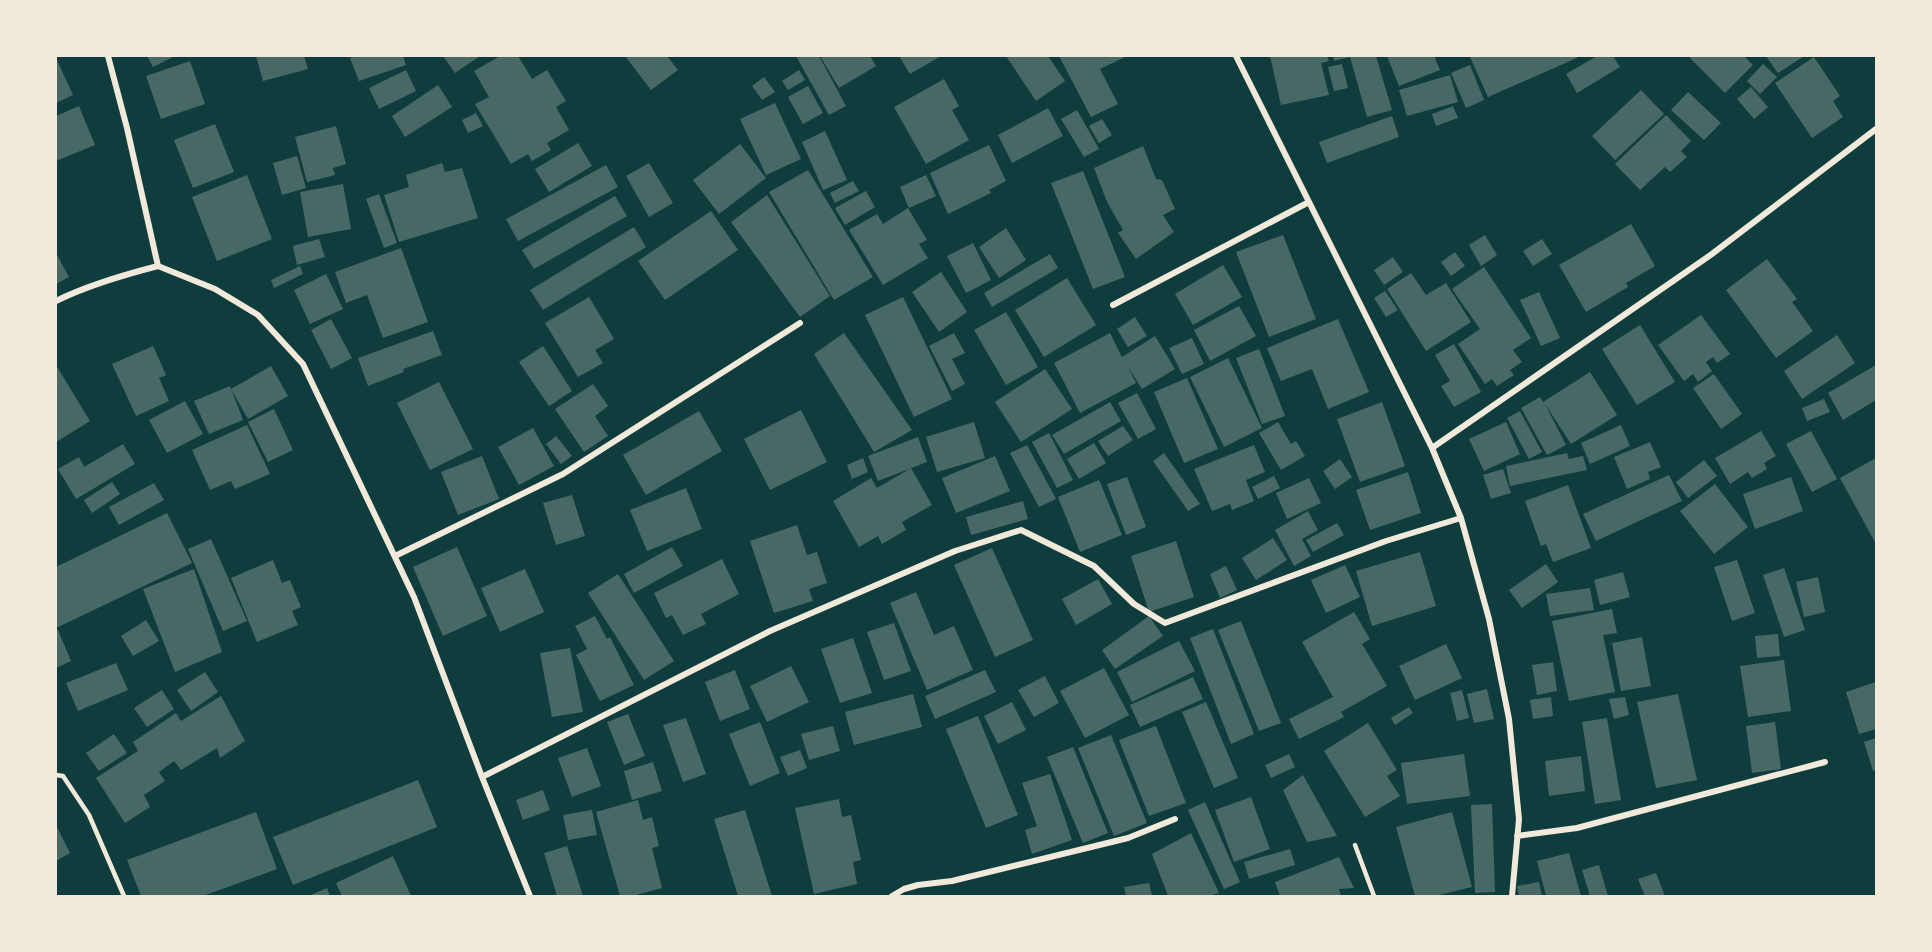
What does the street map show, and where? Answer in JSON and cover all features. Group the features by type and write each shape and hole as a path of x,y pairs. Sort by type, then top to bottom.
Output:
{"street":[{"path":"108,56 127,128 158,266"},
{"path":"1236,56 1432,448 1461,518 1489,620 1509,719 1519,819 1512,897"},
{"path":"1432,448 1712,254 1876,129"},
{"path":"1113,305 1309,202"},
{"path":"56,301 76,291 158,266 215,288 258,315 303,364 414,597 530,897"},
{"path":"395,556 563,474 800,323"},
{"path":"482,777 770,631 955,551 1021,530 1094,566 1134,604 1165,623 1386,541 1461,518"},
{"path":"1517,836 1577,828 1825,762"},
{"path":"891,897 904,889 918,885 952,881 1116,842 1175,819"}],"lane":[{"path":"56,775 63,776 89,815 124,897"},
{"path":"1355,845 1374,897"}],"building":[{"path":"147,56 175,56 153,67"},
{"path":"256,56 304,56 308,69 263,81"},
{"path":"403,56 406,65 359,81 350,58"},
{"path":"443,56 480,56 455,73"},
{"path":"500,56 518,56 532,79 547,70 566,101 556,107 569,130 547,143 551,150 532,161 528,154 511,164 475,104 489,97 474,71"},
{"path":"625,56 667,56 678,70 651,90"},
{"path":"796,56 819,56 846,106 829,115"},
{"path":"820,56 870,56 876,66 839,88"},
{"path":"899,56 941,56 910,74"},
{"path":"1006,56 1048,56 1065,81 1036,101"},
{"path":"1059,56 1127,56 1100,69 1118,104 1091,117"},
{"path":"1270,56 1327,56 1329,61 1321,63 1329,95 1281,105"},
{"path":"1333,56 1376,56 1392,110 1367,117 1350,57 1334,61"},
{"path":"1387,56 1434,56 1440,70 1399,86"},
{"path":"1577,56 1577,58 1488,97 1470,57"},
{"path":"1597,56 1613,56 1620,67 1577,93 1566,74"},
{"path":"1688,56 1744,56 1753,65 1725,93"},
{"path":"1766,56 1804,56 1778,73"},
{"path":"1814,57 1840,96 1833,101 1843,117 1812,138 1775,83"},
{"path":"56,58 73,95 56,103"},
{"path":"190,61 205,104 161,119 146,76"},
{"path":"1342,64 1348,88 1334,91 1328,67"},
{"path":"1763,64 1777,77 1760,94 1747,81"},
{"path":"1470,65 1484,100 1466,108 1451,73"},
{"path":"406,70 416,91 379,109 369,88"},
{"path":"799,70 805,80 788,90 782,81"},
{"path":"1450,75 1458,102 1407,116 1399,90"},
{"path":"764,77 775,92 762,100 752,86"},
{"path":"944,79 959,106 952,110 969,140 926,164 894,107"},
{"path":"438,85 452,107 405,137 392,116"},
{"path":"808,86 823,113 803,124 788,97"},
{"path":"1751,87 1768,107 1754,119 1737,99"},
{"path":"1641,90 1664,114 1615,160 1592,136"},
{"path":"1688,92 1721,123 1704,140 1671,110"},
{"path":"775,103 801,159 766,175 740,119"},
{"path":"79,106 95,145 56,161 56,116"},
{"path":"1453,106 1458,118 1436,126 1432,114"},
{"path":"1048,108 1063,136 1012,163 998,135"},
{"path":"1077,110 1099,149 1084,157 1061,119"},
{"path":"476,113 483,126 468,133 462,120"},
{"path":"1666,115 1691,141 1681,151 1687,157 1670,172 1665,167 1640,190 1615,164"},
{"path":"1392,116 1399,137 1327,163 1319,142"},
{"path":"1102,119 1112,135 1099,143 1089,126"},
{"path":"215,124 234,172 193,188 174,140"},
{"path":"336,126 346,164 333,168 335,175 307,182 295,137"},
{"path":"825,131 847,180 823,190 802,142"},
{"path":"578,143 592,166 549,192 535,169"},
{"path":"740,144 766,178 719,214 693,180"},
{"path":"989,145 1006,181 989,190 991,193 948,214 930,173"},
{"path":"1143,146 1156,179 1162,180 1175,209 1163,215 1174,232 1136,259 1118,233 1123,230 1107,202 1094,168"},
{"path":"297,156 306,188 282,195 273,163"},
{"path":"442,163 445,172 462,168 478,218 399,242 384,195 409,187 406,175"},
{"path":"649,163 673,203 649,217 626,176"},
{"path":"606,165 618,187 518,241 506,219"},
{"path":"808,170 873,277 834,300 769,192"},
{"path":"1083,171 1125,277 1093,289 1051,183"},
{"path":"247,175 272,239 217,261 192,197"},
{"path":"926,175 936,196 909,208 900,187"},
{"path":"853,181 859,191 835,203 830,193"},
{"path":"343,184 351,229 308,237 300,192"},
{"path":"866,191 875,207 845,225 835,208"},
{"path":"379,194 397,243 384,248 366,199"},
{"path":"767,195 830,296 800,317 731,222"},
{"path":"615,196 627,216 534,269 522,250"},
{"path":"908,208 927,240 919,244 928,258 883,285 849,230 877,214 883,224"},
{"path":"711,211 738,250 665,300 638,261"},
{"path":"1631,224 1655,266 1626,283 1628,287 1586,312 1559,265"},
{"path":"634,227 646,247 543,310 530,290"},
{"path":"1006,228 1026,260 999,278 979,247"},
{"path":"1283,235 1316,319 1269,337 1236,252"},
{"path":"1485,235 1497,255 1481,266 1469,245"},
{"path":"319,239 325,257 297,265 293,246"},
{"path":"1542,239 1552,254 1533,266 1523,251"},
{"path":"973,243 991,280 966,293 947,256"},
{"path":"401,248 428,322 383,338 367,295 346,303 335,272"},
{"path":"1455,252 1465,266 1451,276 1441,262"},
{"path":"56,253 69,277 56,284"},
{"path":"1050,254 1058,268 992,307 984,293"},
{"path":"1393,257 1403,272 1384,285 1374,270"},
{"path":"1767,259 1797,299 1792,302 1813,331 1776,358 1726,290"},
{"path":"1223,265 1242,297 1193,325 1175,294"},
{"path":"300,266 303,274 274,288 271,280"},
{"path":"1484,267 1531,338 1513,350 1522,362 1510,370 1514,375 1497,386 1492,379 1485,384 1458,344 1480,329 1452,289"},
{"path":"941,272 967,312 939,332 912,292"},
{"path":"1411,273 1426,295 1446,283 1471,322 1426,351 1387,289"},
{"path":"326,274 343,309 310,324 294,290"},
{"path":"1067,278 1096,325 1044,357 1015,310"},
{"path":"1385,291 1398,310 1386,317 1374,298"},
{"path":"1539,292 1560,338 1541,346 1520,300"},
{"path":"589,297 614,339 595,350 603,363 578,377 545,323"},
{"path":"903,297 952,399 914,417 865,315"},
{"path":"1239,306 1256,336 1210,361 1194,330"},
{"path":"1006,312 1038,367 1006,385 974,330"},
{"path":"1701,315 1730,354 1717,363 1713,357 1706,362 1712,371 1698,382 1693,374 1684,381 1658,345"},
{"path":"1135,317 1147,336 1128,347 1117,329"},
{"path":"331,319 352,358 331,369 311,330"},
{"path":"1338,319 1369,392 1328,409 1312,369 1281,381 1267,348"},
{"path":"1640,325 1675,382 1637,405 1602,349"},
{"path":"433,331 442,355 403,369 404,372 368,386 358,358"},
{"path":"844,333 912,430 874,452 814,354"},
{"path":"954,333 965,353 952,359 965,384 952,391 929,346"},
{"path":"1110,333 1122,357 1155,336 1175,369 1142,389 1128,367 1136,383 1080,413 1054,363"},
{"path":"1837,335 1855,363 1802,399 1784,371"},
{"path":"1192,338 1204,364 1182,374 1169,348"},
{"path":"1454,344 1481,392 1454,407 1441,386 1450,381 1435,355"},
{"path":"153,346 166,375 159,378 169,401 136,416 112,364"},
{"path":"543,346 572,391 549,406 519,362"},
{"path":"1259,349 1285,416 1262,424 1236,358"},
{"path":"1228,358 1262,428 1224,447 1190,377"},
{"path":"56,365 90,421 56,442"},
{"path":"1876,365 1876,400 1843,420 1828,393"},
{"path":"271,366 288,396 248,419 231,389"},
{"path":"1045,369 1072,409 1021,442 995,402"},
{"path":"1590,372 1617,415 1571,444 1545,404 1566,445 1547,455 1521,408 1540,397 1543,402"},
{"path":"1714,374 1742,414 1721,429 1693,388"},
{"path":"1187,378 1218,449 1184,463 1154,392"},
{"path":"439,382 473,449 430,470 397,403"},
{"path":"593,384 608,406 595,416 608,436 584,452 555,409"},
{"path":"230,386 243,420 209,434 194,401"},
{"path":"1137,393 1156,429 1138,439 1118,403"},
{"path":"1824,399 1830,412 1807,421 1802,408"},
{"path":"185,401 203,434 167,453 149,420"},
{"path":"1110,402 1121,421 1064,454 1052,435"},
{"path":"1382,402 1405,466 1360,482 1337,419"},
{"path":"274,409 293,450 268,462 248,422"},
{"path":"801,410 827,462 770,490 744,439"},
{"path":"699,411 722,451 646,495 623,455"},
{"path":"1520,411 1542,452 1529,459 1507,418"},
{"path":"974,422 985,458 937,472 926,437"},
{"path":"1278,422 1291,444 1296,441 1305,456 1281,470 1259,433"},
{"path":"1506,422 1520,454 1484,471 1469,439"},
{"path":"247,425 270,474 235,489 231,481 210,490 192,450"},
{"path":"1621,425 1630,446 1590,464 1581,443"},
{"path":"1123,426 1133,440 1108,456 1098,441"},
{"path":"533,428 554,466 519,485 498,447"},
{"path":"1761,431 1776,456 1764,463 1767,469 1752,478 1748,472 1730,484 1715,458"},
{"path":"1811,431 1837,479 1812,492 1786,444"},
{"path":"1049,433 1073,480 1057,488 1032,442"},
{"path":"556,436 572,456 561,464 546,444"},
{"path":"918,437 927,462 878,481 868,456"},
{"path":"1650,442 1661,467 1648,472 1650,479 1627,489 1614,457"},
{"path":"1094,443 1106,463 1079,479 1067,459"},
{"path":"123,444 135,464 76,499 58,469 79,457 84,467"},
{"path":"1027,445 1056,499 1039,507 1010,453"},
{"path":"1254,445 1265,472 1246,480 1254,501 1232,510 1230,504 1212,511 1194,469"},
{"path":"1164,453 1200,504 1188,511 1153,461"},
{"path":"1567,453 1569,459 1583,456 1587,470 1510,486 1506,466"},
{"path":"482,456 499,499 458,515 441,472"},
{"path":"995,456 1010,491 956,513 942,478"},
{"path":"863,458 868,472 852,479 847,465"},
{"path":"1876,458 1876,544 1840,478"},
{"path":"1340,459 1352,477 1335,489 1323,471"},
{"path":"1704,460 1717,476 1688,498 1676,482"},
{"path":"911,468 932,505 902,522 906,530 882,544 878,536 859,547 833,501 871,478 877,488"},
{"path":"1503,469 1511,493 1491,499 1483,475"},
{"path":"1408,472 1421,513 1370,530 1356,490"},
{"path":"1669,475 1682,501 1596,541 1583,514"},
{"path":"1274,476 1280,488 1258,499 1252,487"},
{"path":"1127,477 1146,527 1126,535 1107,484"},
{"path":"1791,477 1803,511 1755,529 1743,494"},
{"path":"1309,478 1321,503 1287,519 1276,493"},
{"path":"1099,480 1122,535 1080,552 1058,497"},
{"path":"112,482 120,494 92,513 84,500"},
{"path":"154,483 164,500 119,525 109,507"},
{"path":"1715,484 1748,527 1714,554 1680,511"},
{"path":"1568,485 1591,548 1553,562 1546,544 1541,546 1525,501"},
{"path":"686,488 702,529 647,551 630,510"},
{"path":"572,495 585,536 556,545 543,503"},
{"path":"1023,501 1028,519 971,535 966,517"},
{"path":"1308,511 1318,530 1302,539 1311,556 1294,566 1275,530"},
{"path":"167,513 192,563 56,628 56,567"},
{"path":"1337,523 1344,535 1313,552 1306,540"},
{"path":"797,525 807,555 817,552 827,583 809,589 813,601 774,613 750,541"},
{"path":"1273,538 1287,560 1256,580 1242,558"},
{"path":"211,539 247,621 223,631 188,549"},
{"path":"1176,541 1194,597 1149,612 1131,556"},
{"path":"457,547 487,616 443,636 413,567"},
{"path":"672,547 683,566 634,593 624,574"},
{"path":"992,548 1033,640 995,657 954,565"},
{"path":"1420,552 1436,606 1372,626 1356,571"},
{"path":"722,559 739,594 701,614 706,624 683,635 672,615 666,618 654,593"},
{"path":"273,560 282,583 290,580 301,607 292,611 298,625 257,642 231,578"},
{"path":"1737,560 1755,613 1732,621 1714,567"},
{"path":"1546,564 1558,582 1522,608 1509,590"},
{"path":"1345,565 1360,597 1326,613 1311,580"},
{"path":"1226,566 1237,590 1220,598 1210,574"},
{"path":"1784,568 1805,630 1784,637 1763,575"},
{"path":"194,569 222,652 175,672 143,589"},
{"path":"525,569 544,612 500,632 481,588"},
{"path":"1623,572 1630,597 1600,605 1594,580"},
{"path":"618,574 674,661 644,680 588,593"},
{"path":"1818,577 1825,612 1804,617 1796,582"},
{"path":"1098,579 1112,604 1076,625 1062,599"},
{"path":"1590,588 1594,610 1550,616 1546,594"},
{"path":"916,592 934,635 954,626 973,670 927,690 890,603"},
{"path":"1612,609 1617,633 1603,635 1615,692 1569,701 1552,621"},
{"path":"1354,612 1370,639 1362,644 1387,686 1341,712 1344,717 1299,739 1289,719 1333,697 1302,642"},
{"path":"595,616 607,639 610,637 634,685 600,701 576,655 587,649 575,626"},
{"path":"1149,616 1163,636 1115,669 1102,650"},
{"path":"146,620 159,641 133,656 121,636"},
{"path":"1241,621 1281,723 1259,731 1218,630"},
{"path":"894,623 911,671 884,680 867,632"},
{"path":"1213,629 1254,734 1231,744 1190,638"},
{"path":"58,630 71,661 56,668 56,631"},
{"path":"1778,634 1780,656 1757,658 1755,636"},
{"path":"1642,637 1651,686 1621,691 1612,643"},
{"path":"853,638 872,693 840,703 821,649"},
{"path":"1179,641 1195,671 1132,702 1117,672"},
{"path":"1446,644 1462,678 1415,700 1399,666"},
{"path":"570,648 583,712 552,717 540,653"},
{"path":"1784,660 1791,711 1748,717 1740,666"},
{"path":"1553,662 1557,691 1537,695 1532,665"},
{"path":"116,663 128,690 78,711 66,683"},
{"path":"791,666 809,702 767,722 750,686"},
{"path":"1104,668 1129,715 1085,738 1060,691"},
{"path":"735,670 750,709 720,721 705,682"},
{"path":"985,670 996,692 935,719 925,696"},
{"path":"205,672 218,692 191,711 177,690"},
{"path":"1045,676 1059,703 1034,717 1018,690"},
{"path":"1193,677 1203,699 1140,727 1130,705"},
{"path":"1876,682 1876,729 1859,734 1846,692"},
{"path":"1487,689 1494,719 1474,723 1467,694"},
{"path":"162,690 174,709 147,727 134,708"},
{"path":"1462,690 1469,718 1457,721 1450,693"},
{"path":"913,694 922,727 854,745 845,712"},
{"path":"1678,694 1697,780 1656,788 1637,702"},
{"path":"221,696 245,741 220,758 217,748 181,770 174,761 159,772 165,781 144,795 150,807 125,823 96,778 138,751 133,742 176,713 181,721"},
{"path":"1551,697 1553,716 1533,719 1530,700"},
{"path":"1625,697 1629,715 1614,719 1609,699"},
{"path":"1012,702 1026,730 998,744 984,716"},
{"path":"1206,702 1238,778 1214,788 1182,712"},
{"path":"1409,707 1413,713 1395,725 1391,718"},
{"path":"628,714 645,756 624,765 607,722"},
{"path":"978,716 1018,815 986,828 946,729"},
{"path":"686,718 706,774 683,782 663,725"},
{"path":"1607,718 1621,800 1595,804 1582,722"},
{"path":"760,722 780,773 750,786 729,734"},
{"path":"1775,722 1781,769 1752,773 1746,726"},
{"path":"1368,723 1397,770 1387,776 1400,796 1365,817 1324,751"},
{"path":"833,726 840,751 809,760 801,734"},
{"path":"1156,726 1186,803 1149,816 1119,740"},
{"path":"114,734 127,753 99,771 86,753"},
{"path":"1111,735 1147,823 1114,836 1078,748"},
{"path":"1876,738 1876,770 1873,771 1864,742"},
{"path":"1073,747 1108,833 1083,843 1047,757"},
{"path":"587,748 601,786 572,797 558,758"},
{"path":"800,750 807,768 788,776 780,757"},
{"path":"1289,754 1295,767 1271,778 1265,765"},
{"path":"1464,754 1470,796 1407,804 1401,763"},
{"path":"1581,756 1585,791 1549,796 1545,761"},
{"path":"653,762 662,791 632,800 624,771"},
{"path":"1050,774 1072,840 1032,854 1025,830 1037,826 1022,783"},
{"path":"1303,775 1337,836 1307,842 1283,790"},
{"path":"418,780 437,827 293,885 273,837"},
{"path":"543,790 550,810 523,820 516,800"},
{"path":"1251,797 1270,849 1234,862 1215,810"},
{"path":"839,799 842,817 851,815 861,860 853,862 857,884 814,894 795,808"},
{"path":"638,800 643,820 652,817 659,846 652,848 662,888 632,896 620,896 596,812"},
{"path":"1205,802 1240,882 1224,889 1188,810"},
{"path":"1492,804 1495,892 1475,893 1471,805"},
{"path":"592,810 597,835 568,840 563,815"},
{"path":"745,810 772,896 738,896 714,819"},
{"path":"256,812 277,869 203,896 141,896 127,860"},
{"path":"1452,812 1472,887 1435,896 1415,896 1396,827"},
{"path":"56,825 70,853 56,861"},
{"path":"1191,833 1219,893 1208,896 1168,896 1152,854"},
{"path":"567,846 583,896 557,896 544,853"},
{"path":"1290,849 1295,865 1249,879 1244,862"},
{"path":"1569,853 1581,896 1546,896 1537,861"},
{"path":"393,856 411,896 342,896 336,883"},
{"path":"1339,857 1354,888 1339,889 1341,896 1280,896 1275,882"},
{"path":"1599,865 1608,896 1590,896 1582,870"},
{"path":"1656,873 1665,896 1645,896 1638,879"},
{"path":"1539,882 1542,896 1519,896 1517,886"},
{"path":"1149,883 1152,896 1126,896 1124,887"},
{"path":"327,888 330,896 308,896"}]}
